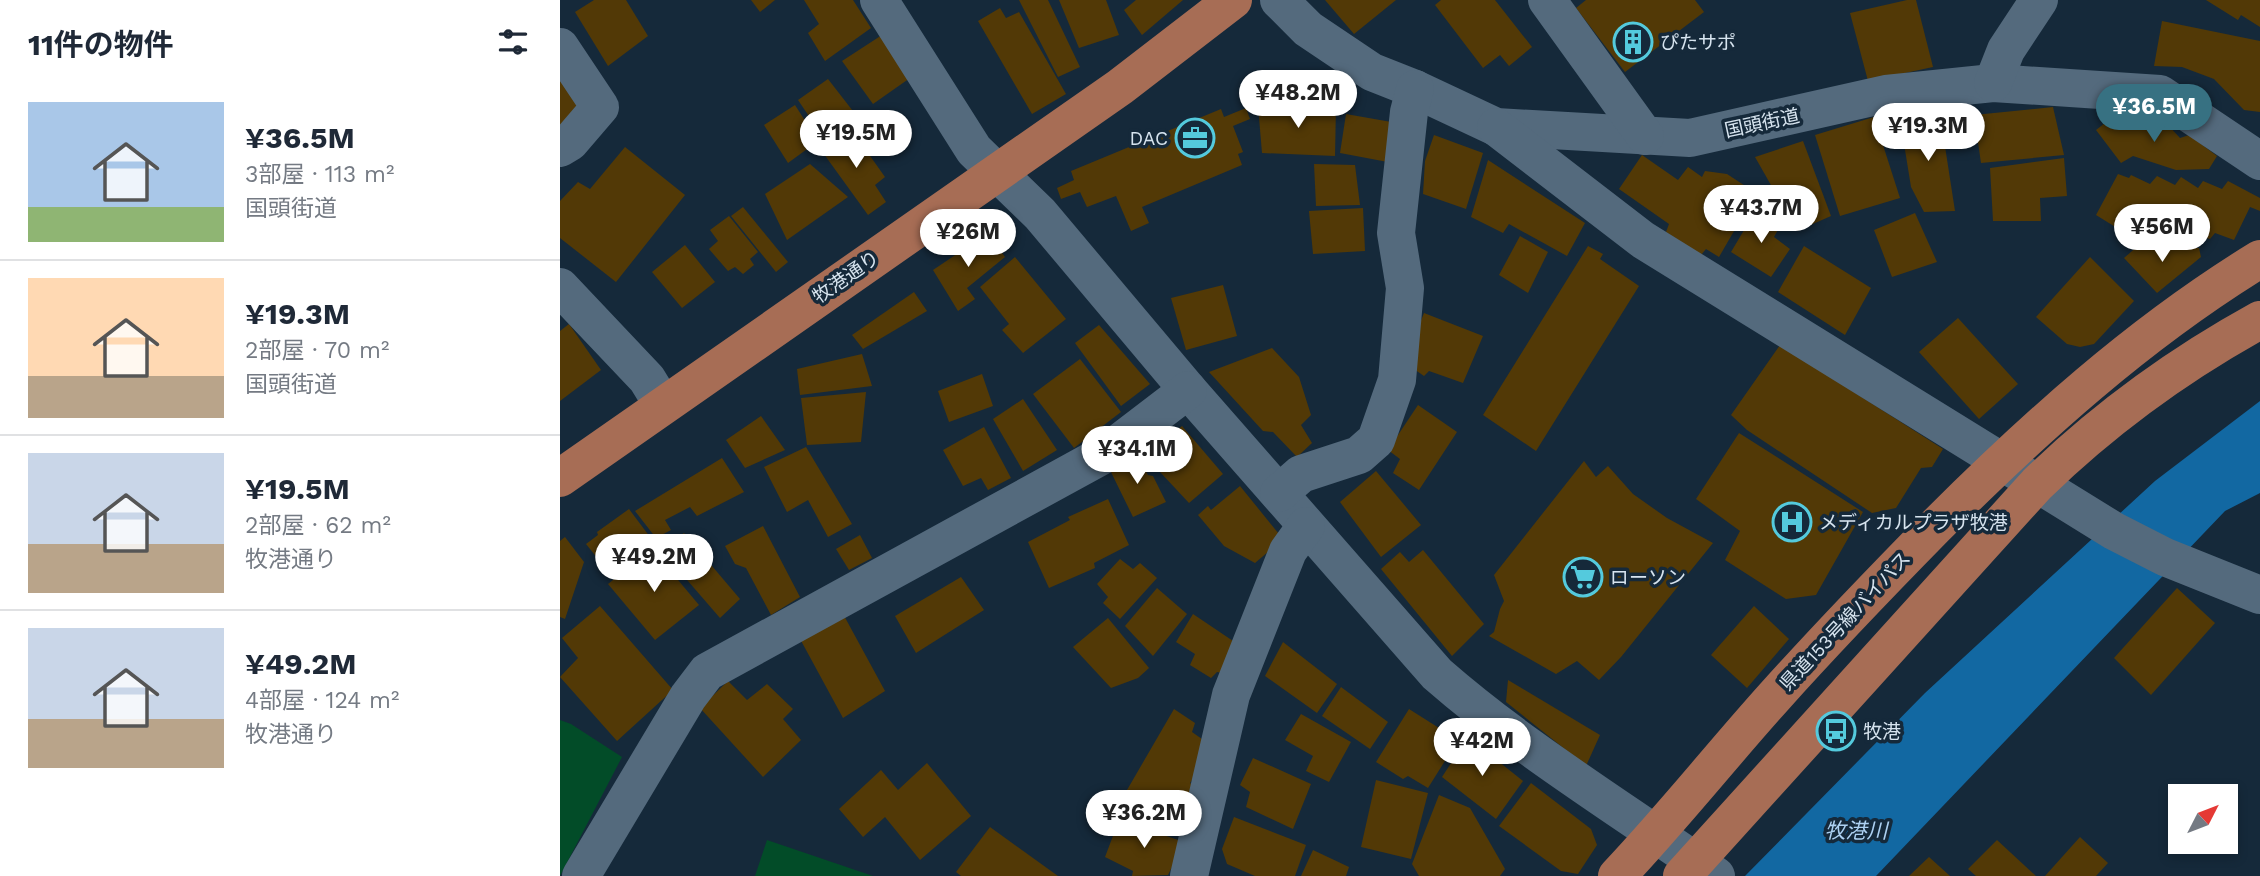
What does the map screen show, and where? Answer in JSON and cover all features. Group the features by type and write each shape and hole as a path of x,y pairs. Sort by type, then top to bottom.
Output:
{"main road":[{"name":"牧港通り","path":"560,478 1120,88 1233,0"},
{"name":"県道153号線バイパス","path":"1617,876 1851,612 2002,461 2066,402 2183,309 2260,259"},
{"path":"1698,871 2037,484 2083,440 2156,383 2260,320"}],"street":[{"path":"879,0 974,150 1040,214 1188,390 1437,674 1528,747 1655,833 1698,871"},
{"name":"国頭街道","path":"1279,0 1326,43 1372,72 1496,127 1690,138 1886,94 1993,83 2160,94 2260,161"},
{"path":"1546,0 1645,136"},
{"path":"1993,83 2006,50 2039,0"},
{"path":"560,47 600,107 570,142 560,148"},
{"path":"1279,493 1301,474 1359,455 1376,440 1396,380 1405,288 1396,233 1409,112 1415,89"},
{"path":"1496,127 1643,240 2037,484 2114,531 2165,557 2260,595"},
{"path":"560,287 647,379 663,405"},
{"path":"581,876 688,697 708,672 1103,455 1188,390"},
{"path":"1189,876 1231,695 1288,551 1306,526"}],"green space":[{"path":"560,720 571,724 622,757 560,876"},
{"path":"767,840 873,876 755,876"}],"water":[{"name":"牧港川","path":"2260,401 2260,493 2225,511 1876,876 1745,876 1925,693 2155,481"}],"building":[{"path":"594,0 626,0 648,36 608,66 575,12"},
{"path":"751,0 775,0 760,12"},
{"path":"804,0 853,0 871,28 825,61 808,33 819,24"},
{"path":"1019,0 1048,0 1080,67 1058,77"},
{"path":"1059,0 1106,0 1119,35 1079,48"},
{"path":"1136,0 1183,0 1142,35 1124,10"},
{"path":"1325,0 1396,0 1354,34"},
{"path":"1441,0 1495,0 1532,47 1509,66 1500,55 1483,68 1435,5"},
{"name":"ぴたサポ","path":"1586,0 1695,0 1704,12 1625,72 1576,8"},
{"path":"1916,0 1933,67 1868,81 1850,13"},
{"path":"2206,0 2260,0 2260,27 2241,15 2238,20"},
{"path":"1000,8 1006,18 1019,12 1066,94 1032,114 978,21"},
{"path":"2162,21 2260,41 2260,112 2244,110 2214,79 2182,67 2154,66"},
{"path":"882,35 910,78 873,104 842,61"},
{"path":"560,74 585,111 560,128"},
{"path":"828,79 856,115 823,137 798,100"},
{"path":"795,105 818,141 788,163 764,125"},
{"path":"1258,106 1336,107 1335,156 1262,153"},
{"path":"2053,107 2064,155 1981,163 1974,115"},
{"path":"1246,108 1250,119 1233,126 1243,152 1238,154 1242,165 1142,207 1149,223 1131,231 1116,196 1087,207 1080,192 1061,199 1057,188 1074,180 1071,171 1221,109 1224,117"},
{"path":"2119,112 2130,125 2145,114 2158,128 2167,124 2180,138 2189,135 2217,156 2209,169 2176,170 2133,156 2121,163 2096,130"},
{"path":"1346,114 1397,123 1393,163 1340,153"},
{"path":"1940,114 1955,211 1924,212 1911,187 1900,119"},
{"path":"1874,117 1900,198 1840,216 1815,135"},
{"path":"851,129 885,177 875,185 886,202 868,215 821,150"},
{"path":"1434,135 1483,153 1466,209 1423,194 1425,161"},
{"path":"1803,141 1831,216 1797,231 1755,157"},
{"path":"625,147 685,195 616,282 560,238 560,201 578,182 590,189"},
{"path":"1642,155 1678,180 1688,167 1702,177 1705,171 1727,174 1756,193 1719,257 1706,249 1701,255 1666,232 1669,224 1619,189"},
{"path":"2064,158 2067,196 2040,198 2041,221 1993,221 1990,168"},
{"path":"1488,160 1585,223 1567,256 1509,224 1503,233 1471,217"},
{"path":"810,164 848,197 787,240 765,194"},
{"path":"1314,164 1355,165 1360,205 1316,206"},
{"path":"2118,174 2129,178 2131,175 2150,184 2157,176 2175,185 2181,177 2198,188 2203,181 2222,189 2228,181 2260,198 2260,211 2250,207 2234,240 2215,233 2210,239 2189,233 2187,238 2171,232 2167,235 2140,228 2138,232 2119,226 2117,228 2096,215"},
{"path":"743,207 788,262 776,272 731,216"},
{"path":"1363,208 1365,251 1313,254 1309,211"},
{"path":"1756,210 1780,226 1774,237 1790,249 1771,277 1731,252"},
{"path":"1915,213 1937,262 1892,277 1874,230"},
{"path":"729,216 758,252 750,259 754,265 743,274 735,267 728,271 709,249 718,241 710,230"},
{"path":"988,233 1005,257 967,288 975,299 958,311 933,270"},
{"path":"1520,236 1548,252 1528,293 1499,275"},
{"path":"685,245 715,282 682,308 652,272"},
{"path":"2139,245 2145,248 2199,248 2201,257 2157,293 2124,258"},
{"path":"1588,246 1603,254 1600,259 1639,286 1536,451 1483,415"},
{"path":"1804,246 1871,288 1845,335 1778,292"},
{"path":"1015,257 1066,319 1023,353 1002,330 1009,324 980,287"},
{"path":"2090,257 2134,301 2094,344 2080,347 2067,344 2036,317"},
{"path":"1223,285 1237,336 1186,350 1171,298"},
{"path":"914,292 927,311 863,349 852,335"},
{"path":"1424,313 1483,336 1463,383 1429,371 1424,376 1411,367 1406,358"},
{"path":"1958,318 2018,384 1979,419 1919,352"},
{"path":"569,324 601,370 560,401 560,331"},
{"path":"1099,325 1150,384 1121,406 1075,343"},
{"path":"1780,345 1943,449 1932,467 1921,468 1896,508 1872,513 1747,430 1731,415"},
{"path":"1272,348 1299,377 1311,415 1301,425 1312,443 1297,457 1273,432 1263,431 1209,372"},
{"path":"862,354 872,386 800,395 797,369"},
{"path":"1080,359 1121,412 1074,448 1033,394"},
{"path":"982,374 993,406 949,422 938,391"},
{"path":"866,392 861,442 807,445 801,398"},
{"path":"1023,399 1057,450 1023,471 993,419"},
{"path":"1418,405 1457,432 1419,490 1393,473 1400,459 1388,450"},
{"path":"761,416 785,450 745,468 726,440"},
{"path":"1182,426 1223,474 1189,503 1146,457"},
{"path":"984,427 1011,478 988,490 981,478 963,486 943,450"},
{"name":"メディカルプラザ牧港","path":"1739,433 1863,512 1816,595 1786,599 1725,560 1740,531 1696,499"},
{"path":"806,447 852,524 828,537 808,500 787,512 764,467"},
{"path":"1135,454 1148,475 1153,476 1166,502 1133,517 1109,468"},
{"path":"722,458 744,492 697,516 690,507 665,520 671,530 656,538 635,511"},
{"path":"1584,461 1596,477 1608,466 1633,494 1667,518 1713,543 1621,657 1599,680 1577,661 1556,674 1489,636 1494,632 1504,601 1494,575"},
{"path":"1376,471 1421,525 1381,557 1340,502"},
{"path":"1240,486 1283,539 1255,563 1224,546 1198,515 1208,506 1211,510"},
{"path":"1108,499 1129,545 1094,563 1095,568 1049,588 1028,542 1070,520 1068,517"},
{"path":"629,509 650,537 606,569 586,544 598,535 597,532"},
{"path":"763,526 800,597 771,615 746,568 735,564 725,546"},
{"path":"684,533 740,599 720,618 662,551"},
{"path":"860,535 872,558 849,570 836,549"},
{"path":"565,537 584,562 565,619 560,617 560,541"},
{"path":"652,549 699,605 655,640 608,584"},
{"path":"1423,550 1484,624 1452,656 1381,569 1400,552 1409,562"},
{"path":"1120,559 1133,569 1140,563 1157,578 1120,619 1103,603 1108,597 1097,584"},
{"path":"961,577 984,610 916,653 895,616"},
{"path":"1157,588 1187,614 1153,656 1125,626"},
{"path":"2177,588 2215,623 2151,695 2114,658"},
{"path":"600,606 673,690 617,741 560,677 578,658 562,638"},
{"path":"1754,606 1789,639 1747,688 1711,655"},
{"path":"842,612 885,691 843,718 799,637"},
{"path":"1193,614 1236,643 1223,673 1217,672 1211,678 1190,665 1195,654 1176,642"},
{"path":"1108,618 1149,668 1138,678 1111,688 1073,647"},
{"path":"1283,642 1337,684 1317,713 1265,676"},
{"path":"1508,680 1600,735 1586,766 1506,702"},
{"path":"728,681 747,700 767,684 793,709 783,719 801,740 763,777 700,708"},
{"path":"1341,687 1388,722 1370,749 1322,716"},
{"path":"1174,709 1195,723 1192,732 1209,744 1203,763 1190,783 1204,791 1181,827 1127,790"},
{"path":"1409,709 1458,740 1428,788 1408,776 1403,779 1376,762"},
{"path":"1301,714 1351,742 1329,782 1306,771 1313,756 1285,740"},
{"path":"1468,737 1523,781 1496,819 1442,777"},
{"path":"1253,758 1311,784 1293,829 1246,807 1250,792 1240,785"},
{"path":"927,763 971,816 920,860 885,817 863,837 839,809 881,770 898,790"},
{"path":"1376,780 1428,793 1411,859 1361,847"},
{"path":"1531,783 1591,829 1597,845 1578,874 1561,871 1499,826"},
{"path":"1439,795 1470,808 1505,869 1500,876 1419,876 1412,864"},
{"path":"1234,817 1306,845 1295,876 1255,876 1227,864 1222,849"},
{"path":"1119,820 1193,845 1176,859 1168,875 1132,876 1133,871 1105,857"},
{"path":"990,827 1058,876 961,876 956,872"},
{"path":"2080,837 2108,863 2096,876 2045,876"},
{"path":"1997,840 2036,876 1976,876 1968,869"},
{"path":"1313,850 1349,867 1346,876 1301,876"},
{"path":"1929,857 1950,876 1909,876"}],"place":[{"name":"ぴたサポ","path":"1633,42"},
{"name":"DAC","path":"1195,138"},
{"name":"メディカルプラザ牧港","path":"1792,522"},
{"name":"ローソン","path":"1583,577"},
{"name":"牧港","path":"1836,731"}]}
